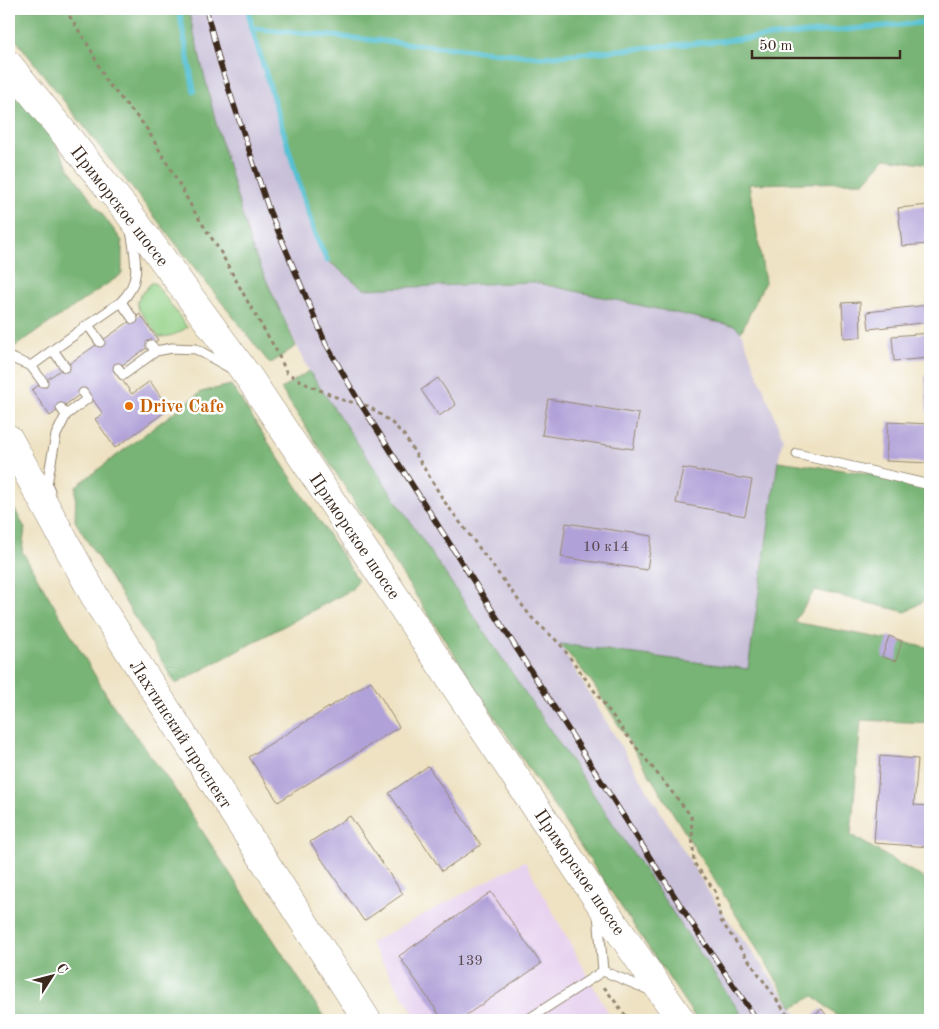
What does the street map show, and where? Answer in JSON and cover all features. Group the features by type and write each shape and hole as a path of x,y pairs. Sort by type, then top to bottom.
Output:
{"main road":[{"name":"Приморское шоссе","path":"9,65 128,212 250,379 597,899 681,1020"},
{"name":"Лахтинский проспект","path":"9,439 93,596 367,1020"}],"lane":[{"path":"31,366 122,302 131,292 137,270 128,212"},
{"path":"122,302 133,319"},
{"path":"88,326 100,342"},
{"path":"118,368 123,375 154,348 196,349 250,379"},
{"path":"53,350 65,367"},
{"path":"9,357 31,366 43,382"},
{"path":"83,393 87,399 63,411 56,435 47,484 93,596"},
{"path":"798,454 930,484"},
{"path":"597,899 599,974"},
{"path":"599,974 663,996"},
{"path":"527,1020 599,974"}],"path":[{"path":"64,9 90,48 106,81 145,126 276,348 287,373 308,385 343,400 368,406 391,422 404,435 444,501 531,617 560,644 629,738 691,816 694,863 715,891 721,922 792,1020"},
{"path":"599,974 629,1020"}],"shaded area":[{"path":"188,9 248,9 252,28 314,232 364,289 533,282 735,326 741,332 783,438 778,461 748,670 560,645 713,899 802,1020 745,1020 309,371 251,246 217,127"},
{"path":"525,861 612,1020 418,1020 370,943"}],"green space":[{"path":"9,9 188,9 217,127 251,246 296,346 270,364 9,31"},
{"path":"248,9 930,9 930,164 885,158 864,182 749,184 765,282 741,332 735,326 533,282 364,289 327,260 314,232 252,28"},
{"path":"9,81 50,132 69,169 122,241 122,274 11,349 9,348"},
{"path":"151,283 155,283 187,327 174,335 159,337 139,310 137,303"},
{"path":"309,371 745,1020 697,1020 533,775 281,389"},
{"path":"231,385 358,580 351,590 176,684 75,521 76,486 201,392"},
{"path":"778,461 930,482 930,597 906,612 815,590 794,622 927,647 930,651 930,723 861,720 851,835 930,882 930,1020 856,1020 837,1016 814,996 793,1007 592,682 560,644 748,669"},
{"path":"9,499 25,528 22,551 110,701 172,785 326,1020 9,1020"}],"building":[{"path":"930,205 930,244 902,246 898,208"},
{"path":"860,302 861,337 844,338 842,303"},
{"path":"928,305 930,322 869,329 867,312"},
{"path":"140,314 158,340 115,370 132,394 150,381 169,409 115,448 95,419 103,414 86,390 50,416 32,390"},
{"path":"930,333 930,358 894,361 892,336"},
{"path":"925,376 930,376 930,412 927,412"},
{"path":"438,378 456,405 439,416 421,390"},
{"path":"548,399 639,414 633,449 542,435"},
{"path":"888,422 930,424 930,463 886,461"},
{"path":"683,468 752,480 745,516 676,503"},
{"path":"566,523 652,536 647,570 561,557"},
{"path":"889,636 902,641 896,661 882,657"},
{"path":"371,681 399,727 278,802 249,757"},
{"path":"880,756 918,759 914,805 930,806 930,847 874,843"},
{"path":"428,766 481,845 442,871 389,793"},
{"path":"350,816 403,894 364,921 310,842"},
{"path":"491,892 541,964 459,1020 443,1020 399,956"},
{"path":"822,1009 830,1020 811,1020 810,1018"}],"waterway":[{"path":"179,9 194,91"},
{"path":"248,9 252,28 314,232 327,260"},
{"path":"252,28 542,57 930,22"}],"railway":[{"path":"206,9 220,63 269,210 326,344 360,403 700,936 757,1020"}],"place":[{"name":"Drive Cafe","path":"129,406"}]}
